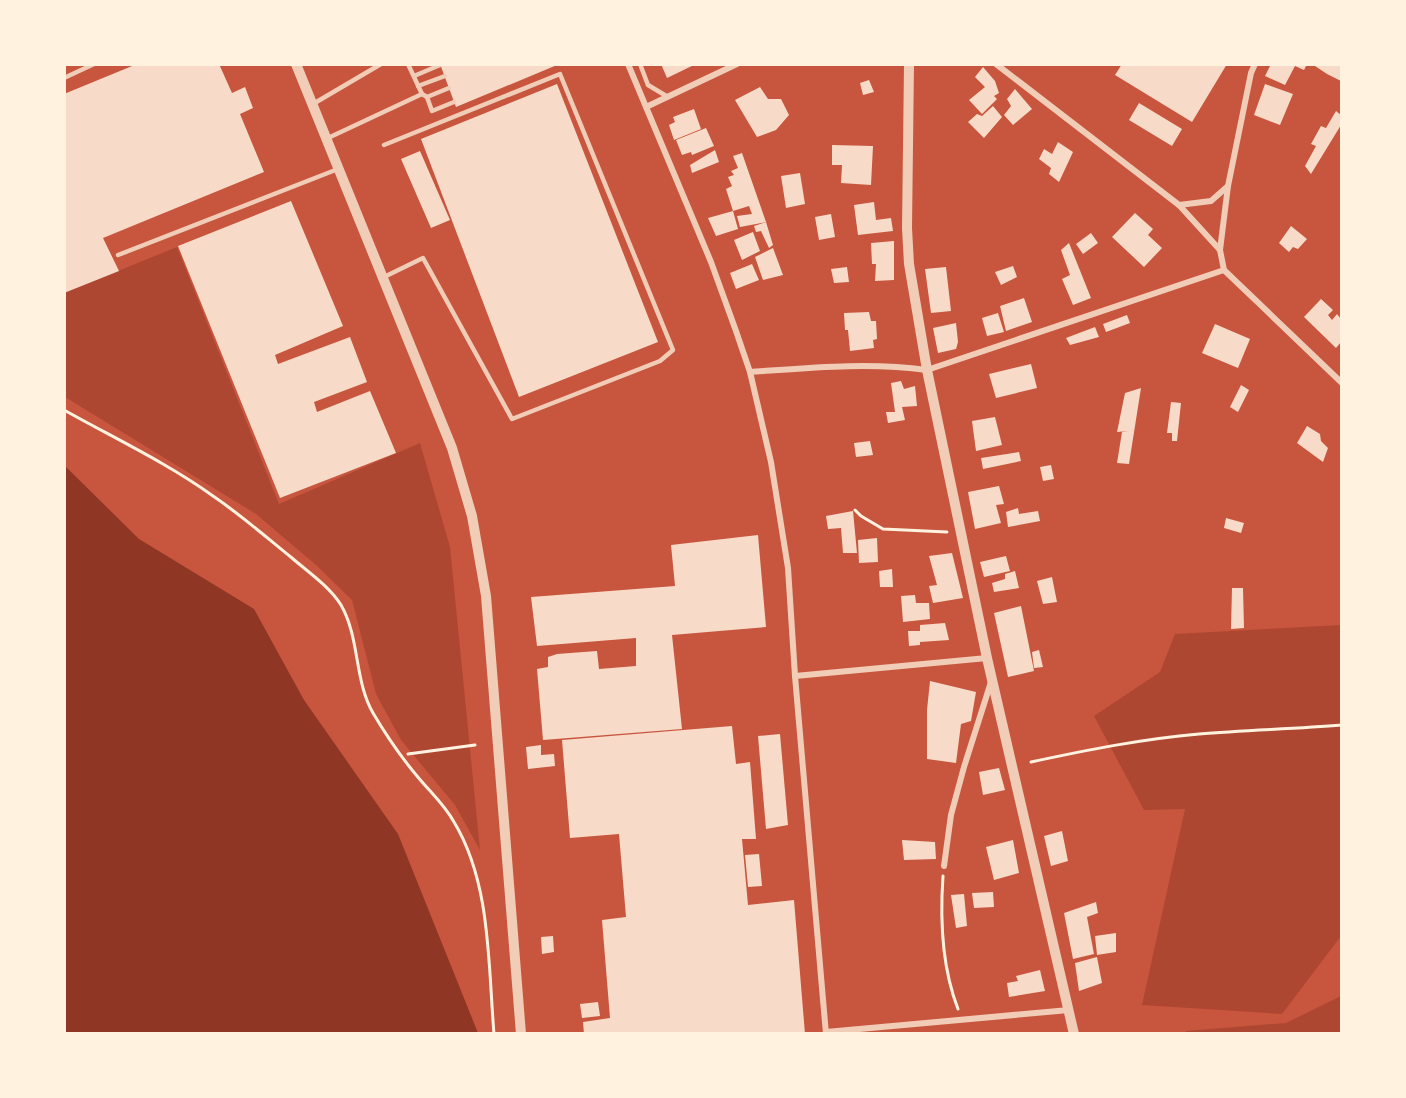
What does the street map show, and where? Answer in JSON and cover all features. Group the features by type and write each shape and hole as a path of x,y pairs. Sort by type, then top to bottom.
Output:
{"street":[{"path":"296,64 452,448 474,527 486,596 521,1034"},
{"path":"628,64 711,262 750,372 771,462 788,567 795,676 826,1033 1069,1010"},
{"path":"646,107 737,64"},
{"path":"909,64 907,228 909,264 927,370 987,658 1074,1034"},
{"path":"996,64 1179,206 1220,250"},
{"path":"1255,64 1251,73 1228,186 1220,250 1224,270 1341,383"},
{"path":"1179,206 1212,201 1228,186"},
{"path":"750,372 800,368 897,366 927,370 1224,270"},
{"path":"795,676 987,658"},
{"path":"944,866 951,815 992,678"}],"lane":[{"path":"64,78 94,64"},
{"path":"311,105 381,64"},
{"path":"408,64 432,111 454,102"},
{"path":"640,64 648,85 668,97"},
{"path":"414,76 440,65"},
{"path":"382,278 423,258 512,419 660,361 673,350 560,74 384,145"},
{"path":"418,87 445,76"},
{"path":"325,140 424,96 449,88"},
{"path":"118,255 338,169"}],"path":[{"path":"64,410 212,495 331,591 341,605 350,626 364,689 372,711 416,775 441,802 455,822 475,866 482,892 494,1034"},
{"path":"855,510 883,529 961,533"},
{"path":"1031,762 1114,744 1189,735 1341,725"},
{"path":"408,754 475,745"},
{"path":"944,866 941,902 944,951 955,1002 963,1020"}],"shaded area":[{"path":"177,247 279,504 420,443 450,547 480,850 455,805 401,740 376,694 352,600 316,565 256,514 65,397 64,293"},
{"path":"64,465 139,539 254,609 304,700 398,834 478,1033 65,1033"},
{"path":"1341,625 1341,936 1282,1014 1142,1005 1185,809 1144,810 1094,716 1160,672 1175,634"},
{"path":"1341,996 1341,1033 1185,1033 1186,1031 1286,1023"}],"building":[{"path":"137,64 219,64 232,93 245,87 253,108 240,114 264,172 103,238 119,271 64,293 64,94"},
{"path":"440,64 557,64 557,65 456,107"},
{"path":"661,64 696,64 667,78"},
{"path":"1122,64 1227,64 1192,122 1115,75"},
{"path":"1271,64 1307,64 1304,70 1295,66 1285,85 1265,76"},
{"path":"1312,64 1341,64 1341,81 1327,74"},
{"path":"983,67 995,81 999,93 994,96 997,99 982,114 969,100 985,87 975,77"},
{"path":"869,80 874,92 863,95 860,83"},
{"path":"557,84 658,342 519,397 421,139"},
{"path":"1265,84 1293,94 1280,125 1254,115"},
{"path":"760,87 768,99 781,99 789,115 776,130 757,137 735,100"},
{"path":"1015,89 1032,109 1013,125 1004,115 1011,106 1007,99"},
{"path":"1139,103 1182,129 1172,146 1129,120"},
{"path":"993,106 1002,117 984,138 968,122 977,114 982,116"},
{"path":"694,109 701,129 674,140 669,125 675,122 673,117"},
{"path":"1336,111 1341,115 1341,125 1311,174 1305,166 1316,146 1311,144 1321,126 1326,128"},
{"path":"706,128 714,146 692,155 691,152 682,155 676,140"},
{"path":"1058,142 1073,152 1059,182 1049,174 1051,168 1039,159 1044,149 1052,154"},
{"path":"832,145 873,146 871,185 841,183 842,165 832,165"},
{"path":"715,150 719,162 692,173 690,165"},
{"path":"420,151 450,220 431,228 401,159"},
{"path":"742,153 766,222 740,227 737,216 752,214 749,206 733,211 726,189 732,186 728,177 734,175 731,171 738,168 733,156"},
{"path":"800,173 805,204 786,208 781,176"},
{"path":"291,201 343,326 275,355 278,364 350,337 367,382 314,402 317,412 370,391 396,453 280,498 178,246"},
{"path":"874,202 876,220 891,218 893,231 858,235 854,205"},
{"path":"733,211 738,229 716,236 708,218"},
{"path":"1135,213 1153,229 1148,235 1162,248 1144,267 1112,237"},
{"path":"831,214 835,237 819,240 815,217"},
{"path":"766,222 773,245 769,248 761,231 756,232 754,226"},
{"path":"1291,226 1307,239 1298,249 1293,247 1289,252 1279,243"},
{"path":"753,232 760,251 742,260 734,240"},
{"path":"1091,233 1098,243 1083,254 1076,244"},
{"path":"894,241 894,280 875,281 876,264 872,264 871,243"},
{"path":"1069,243 1091,298 1073,305 1062,279 1070,275 1061,250"},
{"path":"773,248 783,275 763,280 755,257"},
{"path":"752,264 759,280 736,289 730,273"},
{"path":"1013,266 1017,277 1001,285 995,272"},
{"path":"847,267 849,282 834,283 831,269"},
{"path":"946,267 951,311 931,313 925,269"},
{"path":"1024,298 1032,322 1006,331 1000,306"},
{"path":"1321,299 1333,310 1328,315 1332,320 1337,314 1341,319 1341,342 1336,348 1304,317"},
{"path":"869,312 871,321 876,321 877,339 873,340 874,348 850,351 844,313"},
{"path":"998,313 1004,332 987,336 982,318"},
{"path":"1127,315 1130,323 1106,332 1103,324"},
{"path":"956,323 958,342 956,349 938,353 933,328"},
{"path":"1215,324 1250,339 1238,368 1202,353"},
{"path":"1095,327 1099,337 1070,345 1066,338"},
{"path":"1031,364 1037,388 996,398 989,374"},
{"path":"901,381 904,389 915,386 917,406 902,407 905,420 888,423 886,412 895,412 891,383"},
{"path":"1241,385 1249,390 1238,412 1230,407"},
{"path":"1141,388 1129,464 1117,463 1122,432 1128,431 1117,432 1125,393"},
{"path":"1171,402 1181,403 1177,441 1172,441 1172,433 1167,433"},
{"path":"995,417 1002,445 976,451 972,421"},
{"path":"1307,426 1320,434 1321,441 1328,448 1323,462 1297,443"},
{"path":"870,441 873,455 856,457 854,443"},
{"path":"1019,452 1021,461 983,469 981,458"},
{"path":"1051,465 1054,479 1043,481 1040,467"},
{"path":"999,486 1004,504 996,505 1001,523 975,529 968,492"},
{"path":"1018,508 1019,514 1038,511 1040,521 1008,527 1006,512"},
{"path":"853,511 857,553 843,553 841,528 828,529 826,516"},
{"path":"1226,518 1244,523 1241,533 1224,528"},
{"path":"758,535 766,627 672,635 682,729 543,740 537,669 548,667 548,657 557,654 597,651 599,669 636,666 636,638 537,646 531,597 675,586 671,545"},
{"path":"877,538 878,562 859,563 858,540"},
{"path":"952,553 963,598 933,603 929,586 937,585 929,556"},
{"path":"1006,556 1010,571 984,577 980,562"},
{"path":"892,569 893,587 880,587 879,571"},
{"path":"1015,571 1019,588 994,592 992,583 1005,579 1005,574"},
{"path":"1052,577 1057,602 1043,604 1037,581"},
{"path":"1232,588 1243,588 1244,628 1231,629"},
{"path":"915,595 916,603 929,603 930,619 903,622 901,596"},
{"path":"1021,606 1034,671 1008,677 994,613"},
{"path":"945,623 949,640 920,642 920,645 909,646 908,631 920,631 920,625"},
{"path":"1039,650 1043,667 1034,668 1032,652"},
{"path":"930,681 976,692 971,721 961,724 956,763 927,759 927,710"},
{"path":"732,726 736,764 750,762 756,839 742,839 748,905 794,900 805,1034 584,1034 583,1022 610,1018 602,920 626,917 619,834 570,838 562,740"},
{"path":"780,734 788,825 766,829 758,736"},
{"path":"541,745 541,755 554,754 555,766 528,769 526,747"},
{"path":"999,768 1005,790 983,795 979,772"},
{"path":"1062,831 1068,861 1051,866 1044,836"},
{"path":"902,840 935,842 936,859 904,860"},
{"path":"1013,840 1019,873 994,880 986,847"},
{"path":"759,854 762,886 748,887 745,855"},
{"path":"993,892 994,907 974,908 972,893"},
{"path":"964,894 967,926 956,928 951,895"},
{"path":"1096,902 1098,913 1087,917 1094,954 1073,959 1064,913"},
{"path":"1116,933 1116,952 1097,955 1095,936"},
{"path":"553,936 554,952 542,954 541,937"},
{"path":"1097,957 1102,983 1079,991 1075,963"},
{"path":"1040,970 1045,991 1009,997 1007,983 1018,981 1016,976"},
{"path":"598,1002 600,1016 582,1018 580,1004"}]}
